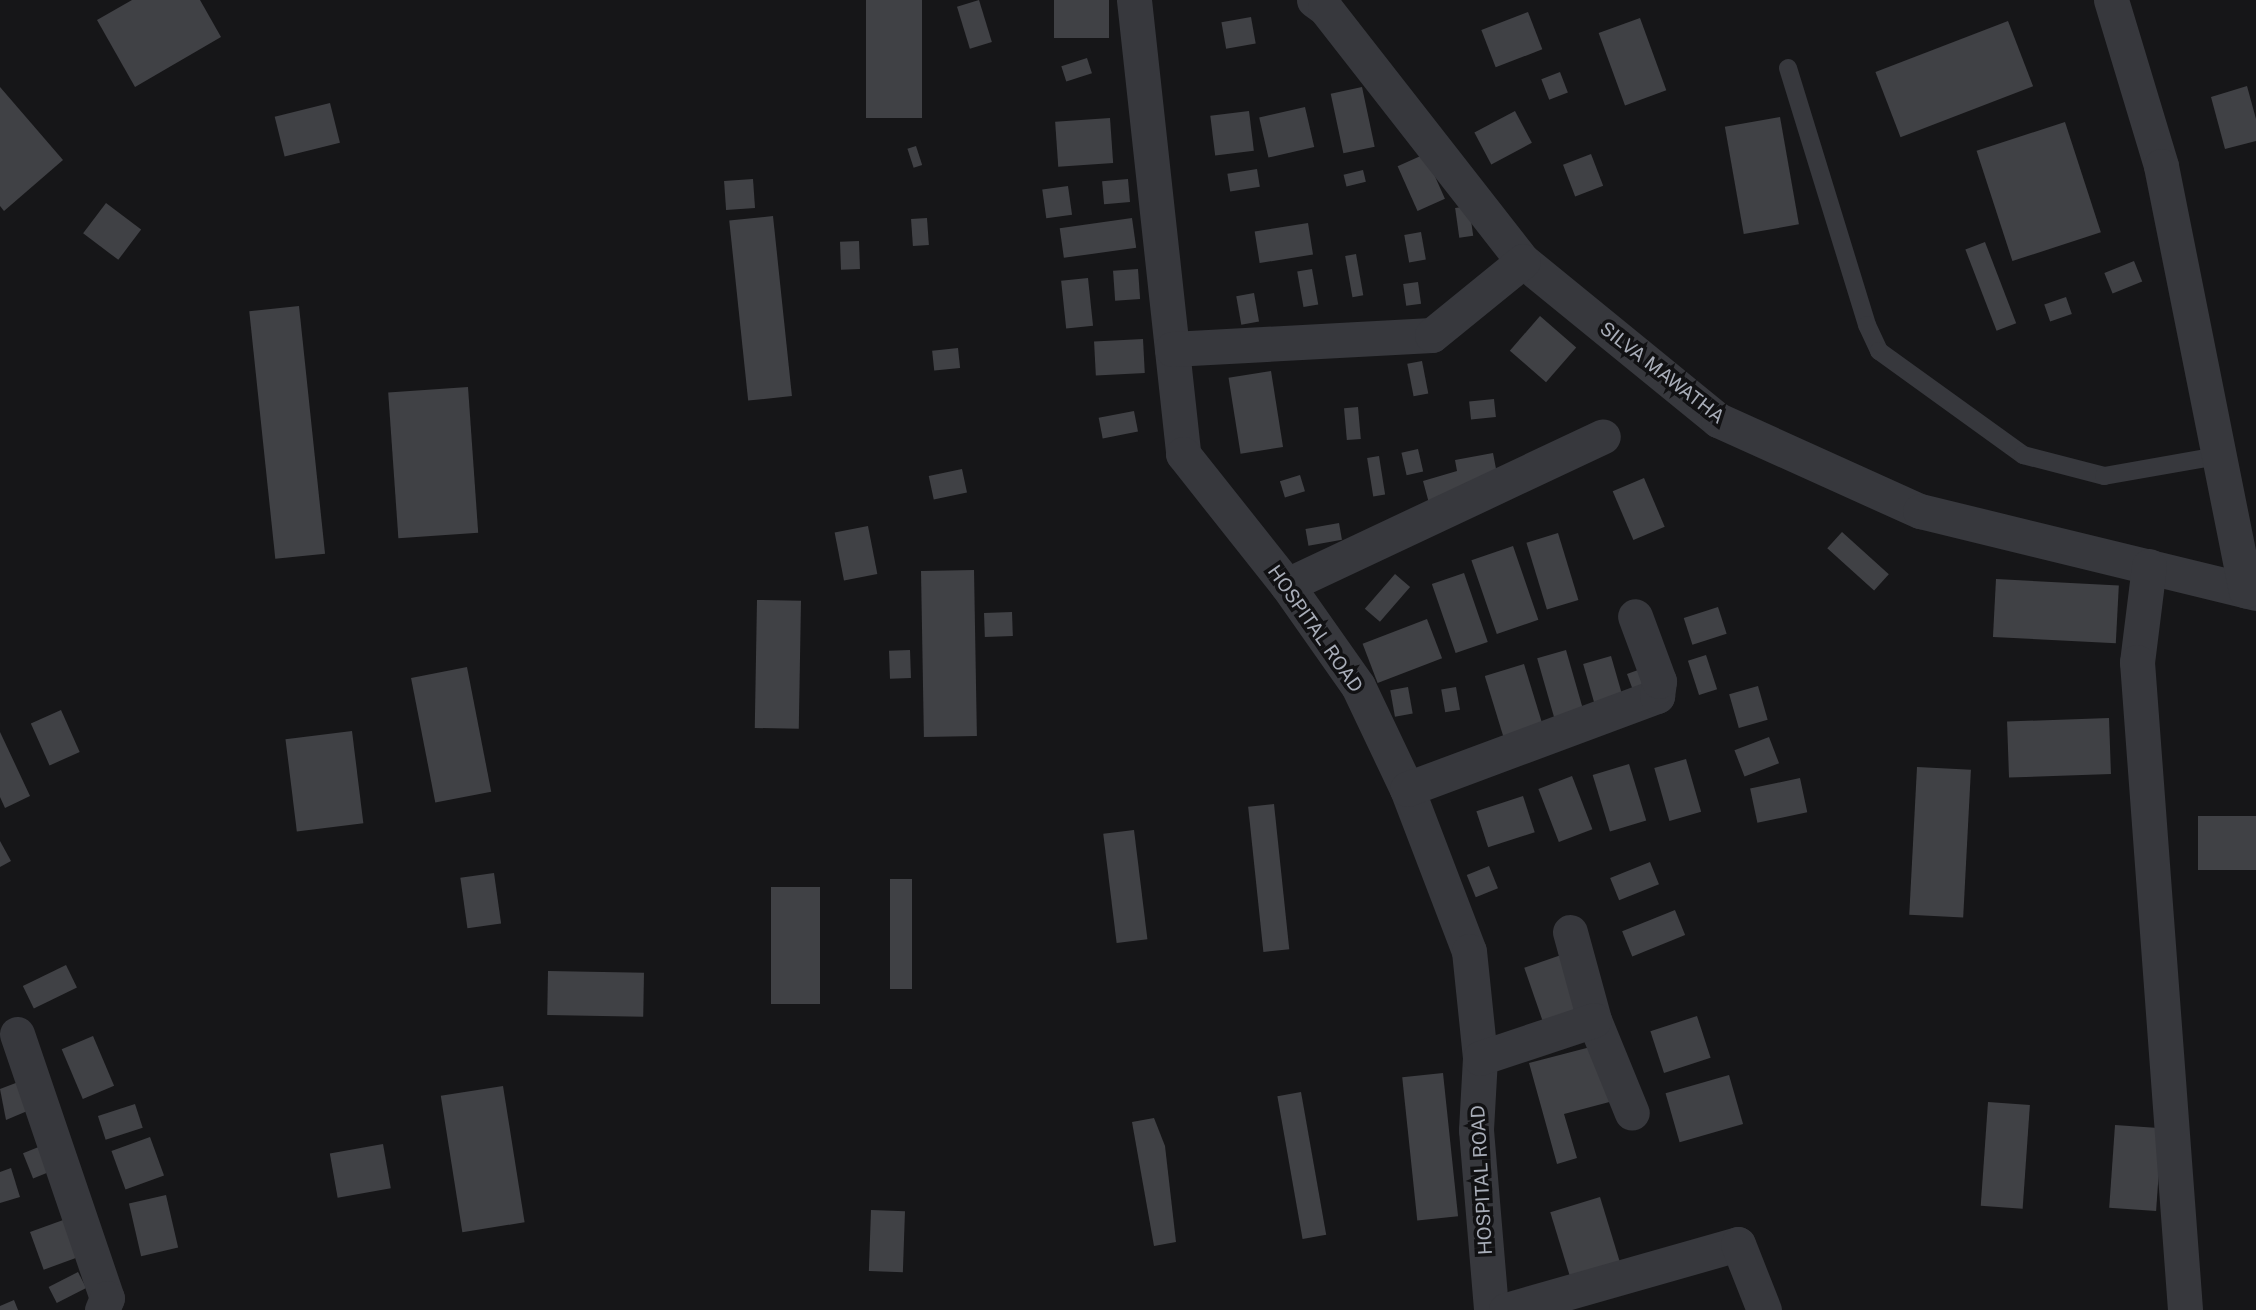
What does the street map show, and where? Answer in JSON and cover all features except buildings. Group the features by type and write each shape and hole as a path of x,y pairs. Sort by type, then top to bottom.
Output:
{"street":[{"name":"HOSPITAL ROAD","path":"1135,0 1183,454 1287,585 1358,686 1407,789 1469,951 1480,1058 1476,1130 1491,1310"},
{"path":"2111,0 2161,166 2218,456 2251,592"},
{"name":"SILVA MAWATHA","path":"1323,3 1523,261 1718,420 1920,511 2251,592"},
{"path":"1172,349 1432,335 1523,261"},
{"path":"1287,585 1603,436"},
{"path":"2149,566 2137,662 2185,1310"},
{"path":"1407,789 1657,696 1659,681 1635,616"},
{"path":"1570,932 1594,1020 1632,1113"},
{"path":"1480,1058 1594,1020"},
{"path":"17,1034 107,1298 102,1310"},
{"path":"1506,1310 1738,1244 1764,1310"}],"lane":[{"path":"1788,68 1867,324 1879,351 2022,455 2104,476 2218,456"}]}
